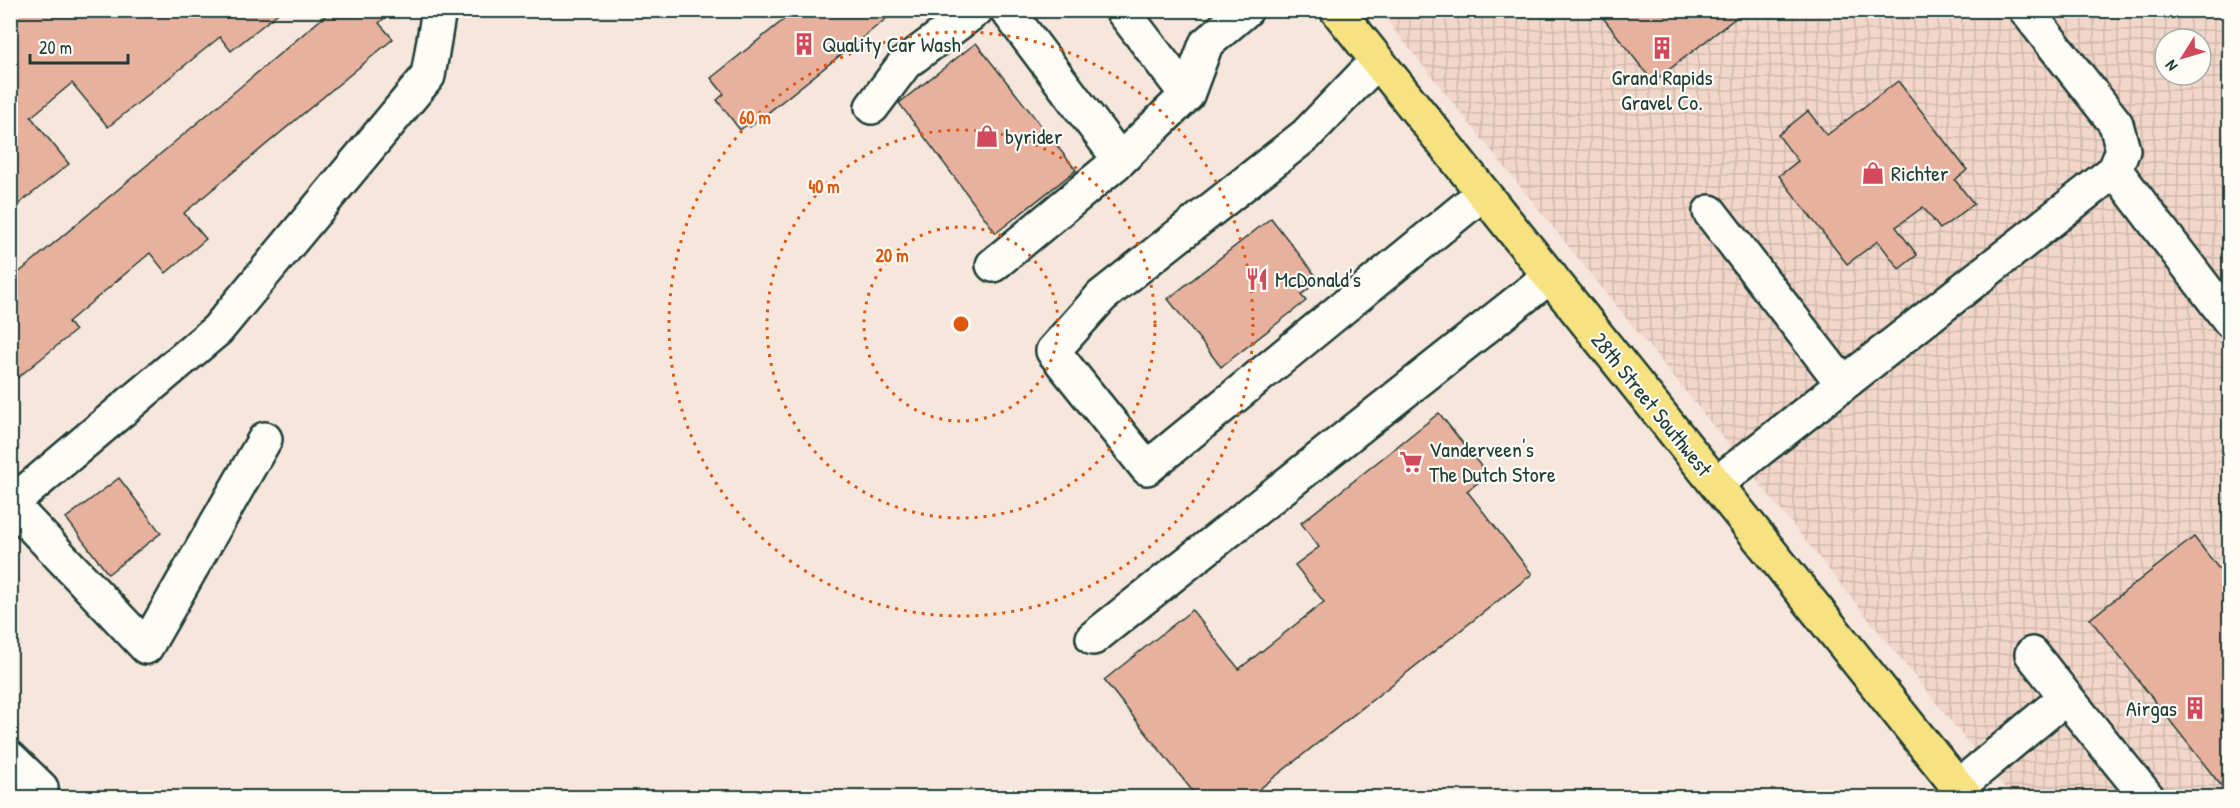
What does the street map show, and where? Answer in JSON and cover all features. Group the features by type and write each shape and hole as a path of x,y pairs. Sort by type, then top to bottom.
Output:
{"main road":[{"name":"28th Street Southwest","path":"1337,10 1963,792"}],"lane":[{"path":"265,439 146,647 11,504 217,330 428,76 439,10"},
{"path":"872,107 905,63 976,10"},
{"path":"1122,10 1187,95"},
{"path":"993,265 1120,160 1187,95 1206,44 1246,10"},
{"path":"1716,484 2115,170 2123,150 2116,124 2026,10"},
{"path":"1017,14 1120,160"},
{"path":"1377,60 1306,135 1102,296 1053,351 1147,468 1483,193"},
{"path":"2115,170 2229,321"},
{"path":"1710,212 1843,384"},
{"path":"1093,638 1550,276"},
{"path":"2032,654 2148,798"},
{"path":"1963,792 2066,697"},
{"path":"10,758 41,788 36,798"}],"shaded area":[{"path":"1379,11 2229,11 2229,797 2012,797"}],"building":[{"path":"10,10 282,10 231,51 220,37 108,127 72,83 31,117 69,164 10,211"},
{"path":"332,10 390,10 391,12 379,23 393,39 184,213 206,239 166,273 150,253 68,322 75,331 10,384 10,280"},
{"name":"Quality Car Wash","path":"796,10 897,10 750,127 748,124 740,130 717,100 724,94 711,78"},
{"name":"Grand Rapids Gravel Co.","path":"1597,10 1740,10 1742,13 1653,82"},
{"name":"byrider","path":"976,43 1076,170 996,233 899,103"},
{"name":"Richter","path":"1898,81 1967,170 1955,180 1974,204 1940,229 1923,207 1896,227 1917,255 1899,269 1878,241 1847,264 1779,176 1798,161 1778,135 1808,111 1827,135"},
{"path":"1271,218 1319,280 1301,295 1306,301 1221,367 1168,299"},
{"path":"1439,413 1488,475 1467,491 1532,574 1248,798 1198,798 1104,680 1192,610 1239,669 1324,602 1295,565 1319,547 1301,523"},
{"path":"119,478 161,533 108,574 66,518"},
{"name":"Airgas","path":"2194,537 2230,583 2230,797 2090,619"},
{"path":"10,779 24,798 10,798"}],"place":[{"name":"Quality Car Wash","path":"804,44"},
{"name":"Grand Rapids Gravel Co.","path":"1662,48"},
{"name":"byrider","path":"987,136"},
{"name":"Richter","path":"1873,173"},
{"name":"McDonald's","path":"1257,279"},
{"name":"Vanderveen's The Dutch Store","path":"1411,462"},
{"name":"Airgas","path":"2195,708"}]}
